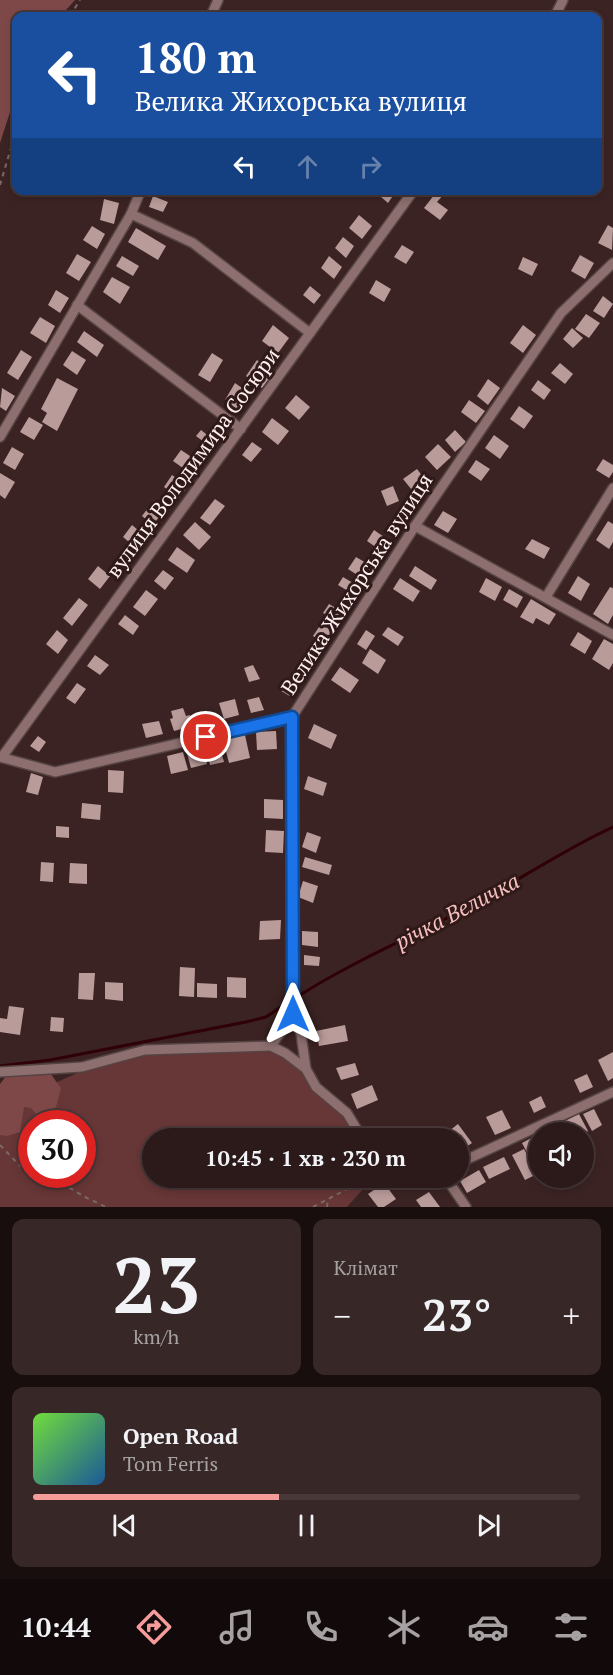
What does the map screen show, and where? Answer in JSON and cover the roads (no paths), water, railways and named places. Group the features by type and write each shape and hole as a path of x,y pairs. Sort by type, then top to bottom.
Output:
{"street":[{"path":"0,437 132,214 139,195"},
{"name":"вулиця Володимира Сосюри","path":"1,757 410,195"},
{"path":"132,214 192,243 310,333"},
{"name":"Велика Жихорська вулиця","path":"1,757 55,772 292,717 415,526 561,314 611,269"},
{"path":"77,305 241,429"},
{"path":"546,597 613,488"},
{"path":"415,526 613,635"},
{"path":"292,717 293,1014 302,1034 306,1069"},
{"path":"271,1046 293,1014"},
{"path":"0,1072 82,1067 145,1050 271,1046 285,1053 306,1069 316,1086 347,1113 356,1128"},
{"path":"469,1158 613,1092"},
{"path":"453,1188 466,1207"}],"waterway":[{"name":"річка Величка","path":"300,995 359,962 478,902 613,827"},
{"name":"річка Величка","path":"0,1066 50,1060 246,1022 266,1017 284,1005"}]}
